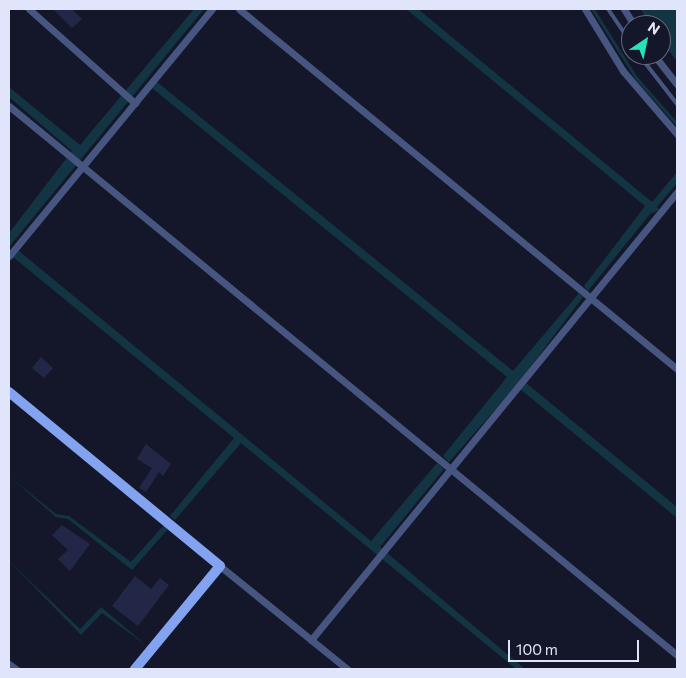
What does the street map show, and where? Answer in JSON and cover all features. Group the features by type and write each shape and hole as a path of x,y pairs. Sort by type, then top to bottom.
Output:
{"street":[{"path":"30,9 134,101"},
{"path":"12,253 79,164 212,9"},
{"path":"239,9 677,369"},
{"path":"585,9 623,71 677,134"},
{"path":"662,65 677,84"},
{"path":"9,106 677,655"},
{"path":"311,640 379,557 446,465 521,384 586,294 677,192"},
{"path":"11,398 347,669"},
{"path":"135,669 220,566"},
{"path":"9,664 16,669"}],"lane":[{"path":"608,9 621,28"},
{"path":"647,65 677,104"}],"water":[{"path":"194,9 204,9 9,247 9,233 72,151 9,97 9,87 80,145"},
{"path":"406,9 418,9 652,202 677,172 677,183 657,207 659,210 650,214 588,291 584,286 645,206"},
{"path":"640,9 677,9 677,61 671,54 671,15 644,15"},
{"path":"157,82 513,371 579,293 583,297 516,386 449,462 443,456 507,377 152,88"},
{"path":"19,251 371,541 437,463 444,469 380,547 525,669 516,669 241,443 175,520 170,516 234,438 13,257"},
{"path":"525,382 677,507 677,518 520,389"},
{"path":"9,476 56,514 69,516 131,562 164,525 168,529 132,570 68,519 56,517"},
{"path":"9,561 80,629 101,607 147,646 102,613 81,635"}],"building":[{"path":"53,9 72,9 82,19 72,28"},
{"path":"41,357 53,368 44,378 32,368"},
{"path":"146,444 171,464 163,476 159,472 146,492 139,488 152,468 137,459"},
{"path":"62,525 90,544 70,571 58,559 68,550 52,535"},
{"path":"135,576 151,589 160,578 169,585 138,626 112,606"}],"waterway":[{"path":"593,9 636,77 677,124"}]}
